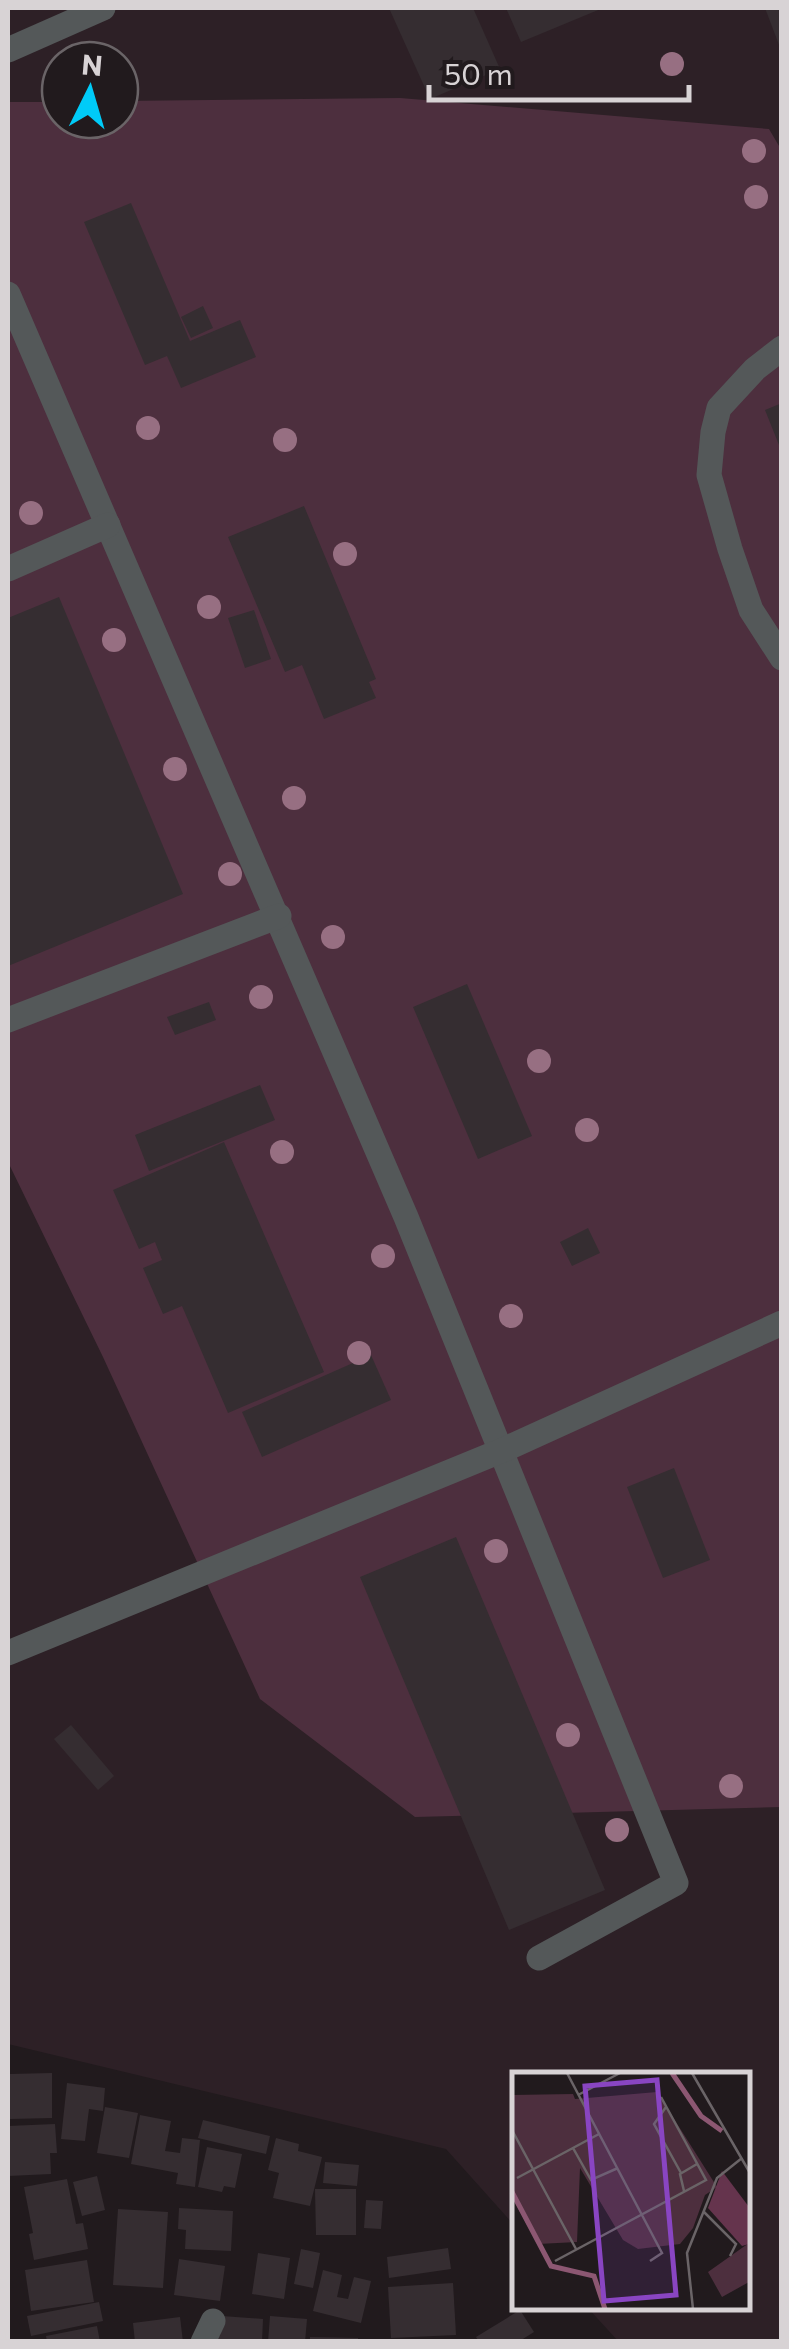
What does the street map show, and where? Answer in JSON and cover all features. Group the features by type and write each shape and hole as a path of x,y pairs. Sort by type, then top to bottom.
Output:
{"lane":[{"path":"8,50 103,8"},
{"path":"8,294 278,916 502,1450 676,1882 539,1958"},
{"path":"782,348 755,369 719,408 709,475 751,610 782,658"},
{"path":"8,569 108,526"},
{"path":"8,1020 278,916"},
{"path":"8,1653 502,1450 782,1323"}],"shaded area":[{"path":"8,8 781,8 781,2341 618,2341 589,2309 749,2309 749,2072 512,2072 512,2223 446,2149 8,2044"},
{"path":"400,98 769,129 782,151 781,1807 415,1817 260,1699 103,1357 8,1162 8,102 40,102 40,140 140,140 140,101"}],"building":[{"path":"389,8 473,8 500,69 430,99"},
{"path":"506,8 603,8 521,42"},
{"path":"765,8 782,8 781,50"},
{"path":"131,203 190,341 240,320 256,357 181,388 167,356 145,365 84,222"},
{"path":"203,306 213,328 191,338 181,317"},
{"path":"782,403 782,450 781,450 765,410"},
{"path":"304,506 376,679 369,682 376,698 324,719 302,665 285,672 228,537"},
{"path":"59,597 183,894 8,966 8,618"},
{"path":"254,610 271,659 245,668 228,618"},
{"path":"467,984 532,1136 478,1159 413,1007"},
{"path":"209,1002 216,1020 175,1035 167,1017"},
{"path":"260,1085 275,1120 149,1171 135,1135"},
{"path":"224,1142 324,1372 228,1413 182,1306 163,1314 143,1268 162,1260 155,1242 139,1249 113,1190"},
{"path":"588,1228 600,1253 572,1266 560,1242"},
{"path":"371,1355 391,1400 262,1457 242,1412"},
{"path":"674,1468 710,1560 663,1578 627,1487"},
{"path":"456,1537 605,1890 509,1930 360,1577"},
{"path":"71,1725 114,1776 98,1790 54,1739"},
{"path":"52,2073 52,2118 10,2119 10,2074"},
{"path":"67,2083 105,2088 103,2111 89,2109 85,2141 61,2139"},
{"path":"105,2107 138,2113 129,2158 97,2153"},
{"path":"140,2115 171,2121 165,2151 180,2153 182,2138 200,2140 195,2187 176,2184 178,2173 131,2164"},
{"path":"203,2120 270,2136 266,2154 198,2138"},
{"path":"55,2124 57,2153 50,2153 51,2174 8,2176 8,2126"},
{"path":"276,2138 299,2144 298,2151 322,2157 310,2206 273,2198 279,2173 268,2170"},
{"path":"207,2147 242,2154 235,2188 224,2186 222,2192 198,2187"},
{"path":"325,2162 359,2165 357,2186 323,2183"},
{"path":"97,2176 105,2210 82,2216 73,2182"},
{"path":"67,2179 76,2224 83,2223 88,2249 34,2260 24,2187"},
{"path":"315,2189 356,2189 356,2235 316,2235"},
{"path":"366,2200 383,2201 381,2229 364,2228"},
{"path":"179,2208 233,2211 231,2251 185,2249 186,2230 178,2229"},
{"path":"118,2209 168,2212 163,2288 113,2285"},
{"path":"448,2248 451,2269 389,2278 387,2257"},
{"path":"301,2249 320,2253 313,2288 294,2284"},
{"path":"258,2253 290,2258 284,2299 252,2294"},
{"path":"179,2259 225,2266 220,2301 174,2295"},
{"path":"87,2260 94,2302 31,2311 25,2270"},
{"path":"323,2270 342,2275 337,2297 348,2299 354,2277 371,2281 361,2323 313,2311"},
{"path":"453,2283 456,2335 391,2338 388,2287"},
{"path":"99,2302 103,2321 31,2336 27,2316"},
{"path":"520,2310 534,2332 518,2342 479,2342 476,2337"},
{"path":"222,2316 263,2319 262,2342 213,2342 214,2335 220,2336"},
{"path":"270,2316 307,2319 305,2342 268,2342"},
{"path":"180,2317 183,2342 135,2342 133,2323"},
{"path":"97,2326 100,2342 47,2342 46,2336"},
{"path":"310,2337 358,2338 358,2342 310,2342"}]}
